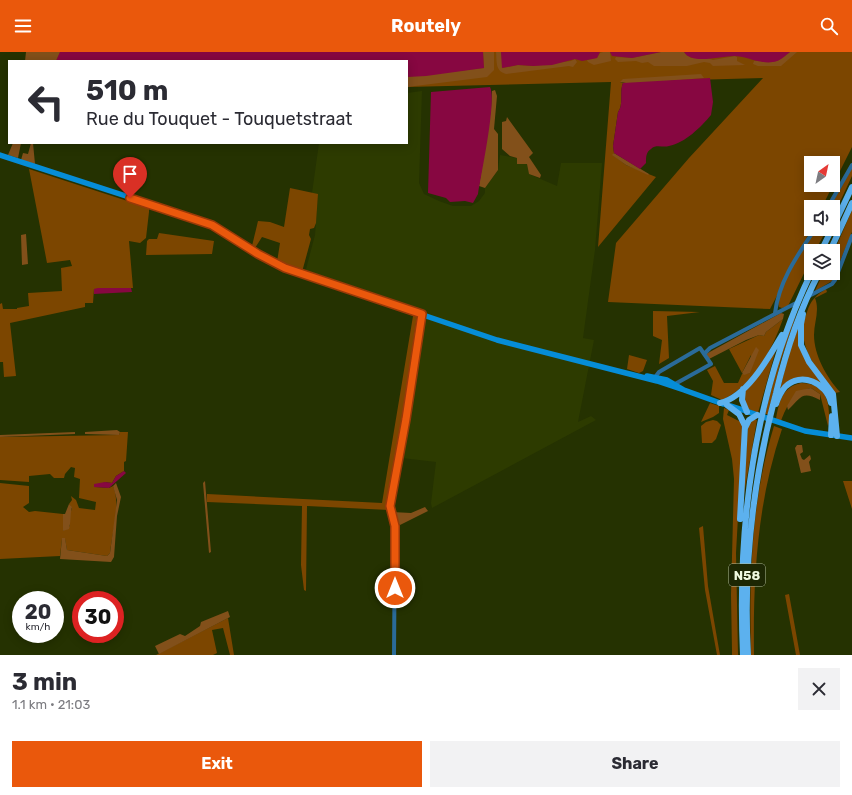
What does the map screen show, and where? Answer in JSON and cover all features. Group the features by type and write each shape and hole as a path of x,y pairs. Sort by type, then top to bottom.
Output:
{"highway":[{"path":"840,213 852,187"},
{"path":"833,244 852,203"},
{"name":"N58","path":"743,655 741,605 742,540 749,485 760,428 802,311 809,280"},
{"name":"N58","path":"748,655 747,600 749,545 754,495 766,429 767,411 788,325 792,314 815,280"},
{"path":"802,311 801,345 809,362 833,394 834,436"},
{"path":"720,402 731,398 744,388 768,358 788,325"},
{"path":"767,411 786,387 800,380 814,382 824,388 830,399 834,436"},
{"path":"744,388 742,400 746,412"},
{"path":"727,405 739,414 745,428"},
{"path":"742,540 740,532 745,428 749,420 757,415"}],"main road":[{"path":"0,156 208,223 280,266 497,340 638,376 657,378 675,384 682,390"},
{"path":"657,378 682,390 805,431 852,438"}],"street":[{"path":"832,200 852,165"},
{"path":"775,314 776,302 784,279 811,236"},
{"path":"704,354 710,348 832,284 839,273 852,236"},
{"path":"394,655 395,526 390,506 406,419 422,314"},
{"path":"657,378 659,372 700,348 711,364 675,384"}],"shaded area":[{"path":"26,52 60,52 56,60 25,60"},
{"path":"37,52 852,52 852,147 840,171 840,156 804,156 804,192 830,192 826,200 804,200 804,236 808,236 793,265 804,248 804,273 788,306 782,308 779,307 778,303 781,288 770,309 608,302 616,243 689,158 763,78 620,82 623,83 621,91 621,106 618,112 613,155 626,165 656,177 598,247 611,82 408,87 408,60 36,60"},
{"path":"60,52 483,52 484,68 408,77 408,60 56,60"},
{"path":"483,52 494,52 494,70 487,77 408,87 408,77 484,68"},
{"path":"496,52 501,52 503,68 518,65 533,66 571,61 575,59 577,62 573,67 569,66 506,74 502,73 498,68"},
{"path":"501,52 600,52 597,58 582,61 575,59 552,65 518,65 502,68"},
{"path":"610,52 611,61 594,65 588,62 587,60 597,58 600,53"},
{"path":"610,52 661,52 632,58 612,56"},
{"path":"661,52 684,52 691,58 707,58 713,60 735,56 737,57 737,61 745,65 713,66 710,63 704,62 687,66 654,66 648,62 618,62 615,59 616,57 632,58"},
{"path":"684,52 790,52 782,59 772,62 761,62 739,56 700,59 688,56"},
{"path":"790,52 797,52 781,66 758,66 753,64 754,61 777,61"},
{"path":"701,74 704,78 632,84 620,82 623,79"},
{"path":"710,78 713,102 711,115 687,138 675,144 657,146 653,148 647,153 646,163 640,169 614,153 613,146 618,112 621,105 621,90 623,83"},
{"path":"490,87 492,106 488,138 478,194 473,203 465,201 450,202 446,198 428,193 431,92"},
{"path":"495,90 497,96 494,129 498,134 498,170 485,188 479,186 491,109 492,91"},
{"path":"422,91 419,183 424,194 439,201 453,206 471,206 479,201 485,193 485,188 498,170 500,155 517,158 527,164 529,174 557,186 561,163 602,163 595,250 583,338 594,340 578,422 591,416 596,420 432,508 431,503 436,462 402,458 424,313 305,273 315,235 318,195 312,193 319,144 408,144 408,93"},
{"path":"507,117 533,153 529,157 541,175 540,178 529,174 527,164 517,164 517,158 510,156 502,149 502,122 506,121"},
{"path":"13,144 21,144 18,158 8,155"},
{"path":"31,144 33,144 35,164 21,160 23,153 28,154"},
{"path":"614,153 649,174 648,175 626,165 612,155"},
{"path":"126,165 128,186 123,185 122,179 116,179 116,168"},
{"path":"852,168 852,176 840,202 840,200 834,200 838,192 840,192 840,189"},
{"path":"29,169 149,208 146,238 140,243 129,241 133,288 94,289 93,303 85,303 85,307 10,323 16,376 4,377 3,362 0,362 0,304 2,303 3,309 17,309 29,306 28,293 62,291 61,268 72,266 70,260 47,263"},
{"path":"290,188 318,194 316,223 314,228 310,229 309,235 311,239 302,272 277,262 280,243 262,237 255,248 252,246 258,221 270,222 284,227"},
{"path":"852,210 852,232 840,261 840,244 837,244"},
{"path":"159,233 214,241 212,254 146,255 147,241 149,239 157,239"},
{"path":"26,234 28,264 22,265 21,235"},
{"path":"812,236 823,236 819,244 806,244"},
{"path":"820,280 832,280 832,281 815,291"},
{"path":"131,288 132,292 94,294 94,289"},
{"path":"826,289 827,292 815,298 817,307 814,335 816,350 822,366 830,380 840,392 835,393 809,356 803,335 804,324 810,304 816,296"},
{"path":"653,311 700,312 667,316 669,358 659,364 662,340 653,336"},
{"path":"781,313 784,314 783,319 766,332 764,336 759,335 746,340 709,359 706,354"},
{"path":"797,313 781,360 768,414 765,414 783,344"},
{"path":"413,316 417,316 389,510 307,506 306,591 304,590 301,565 302,506 207,502 207,494 382,503"},
{"path":"783,319 767,355 743,386 722,400 711,395 713,381 707,370 715,366 724,383 738,383 742,374 750,373 751,355 742,373 729,349 759,335 764,336 766,332"},
{"path":"799,324 800,346 828,389 833,407 826,389 799,379 779,393 789,353"},
{"path":"777,346 758,413 746,408 743,394"},
{"path":"756,347 759,350 750,373 744,375 742,373"},
{"path":"629,355 647,360 643,371 639,373 627,369"},
{"path":"801,383 813,385 822,391 829,407 828,426 820,394 811,388 800,393 792,400 781,421 776,419 782,396 790,388"},
{"path":"811,388 820,394 820,400 814,397 805,396 799,399 788,410 787,406 796,391"},
{"path":"710,403 719,406 719,413 701,422"},
{"path":"724,408 729,410 727,415 741,422 743,427 736,553 738,655 732,655 731,595 734,479 732,459 723,419"},
{"path":"753,419 757,420 743,500 748,425"},
{"path":"713,420 717,421 721,425 716,439 712,443 702,443 701,426 706,422"},
{"path":"774,426 782,429 767,485 758,541 754,598 754,655 751,655 751,568 753,540 760,483"},
{"path":"117,430 120,432 119,435 85,434 85,432"},
{"path":"75,432 75,434 0,437 0,435"},
{"path":"120,432 128,432 124,471 116,476 112,483 105,482 95,487 109,488 113,486 115,493 116,509 110,553 107,556 67,550 65,539 62,539 60,556 0,559 0,483 29,486 29,503 23,507 29,512 35,511 63,514 63,531 70,526 69,518 72,508 69,504 72,500 71,496 76,500 79,508 95,510 96,502 79,498 80,479 74,477 75,468 71,467 65,474 64,478 54,478 50,474 29,476 29,482 0,480 0,437 119,435"},
{"path":"797,445 802,445 803,452 800,454 802,459 804,460 810,455 811,459 809,462 811,471 801,473 795,448"},
{"path":"124,471 126,473 109,488 94,487 94,484 105,482 112,483 116,476"},
{"path":"205,481 211,552 209,553 203,483"},
{"path":"843,481 852,481 852,509"},
{"path":"116,483 121,497 117,516 114,557 111,562 60,559 62,538 65,538 67,550 107,556 110,553 117,500 113,486"},
{"path":"69,504 72,507 70,527 69,529 63,531 63,514 65,514"},
{"path":"425,507 428,511 400,525 396,521 392,512 411,513"},
{"path":"703,526 708,586 720,655 717,655 705,590 699,528"},
{"path":"789,594 800,655 796,655 785,595"},
{"path":"228,611 230,617 159,654 155,646 180,634 185,636 200,626 201,622"},
{"path":"228,618 234,655 230,655 223,628 212,630 217,653 213,655 156,655"}],"route":[{"path":"130,198 212,225 224,231 258,254 285,268 422,314 406,419 390,506 390,511 395,523 395,588"}]}
